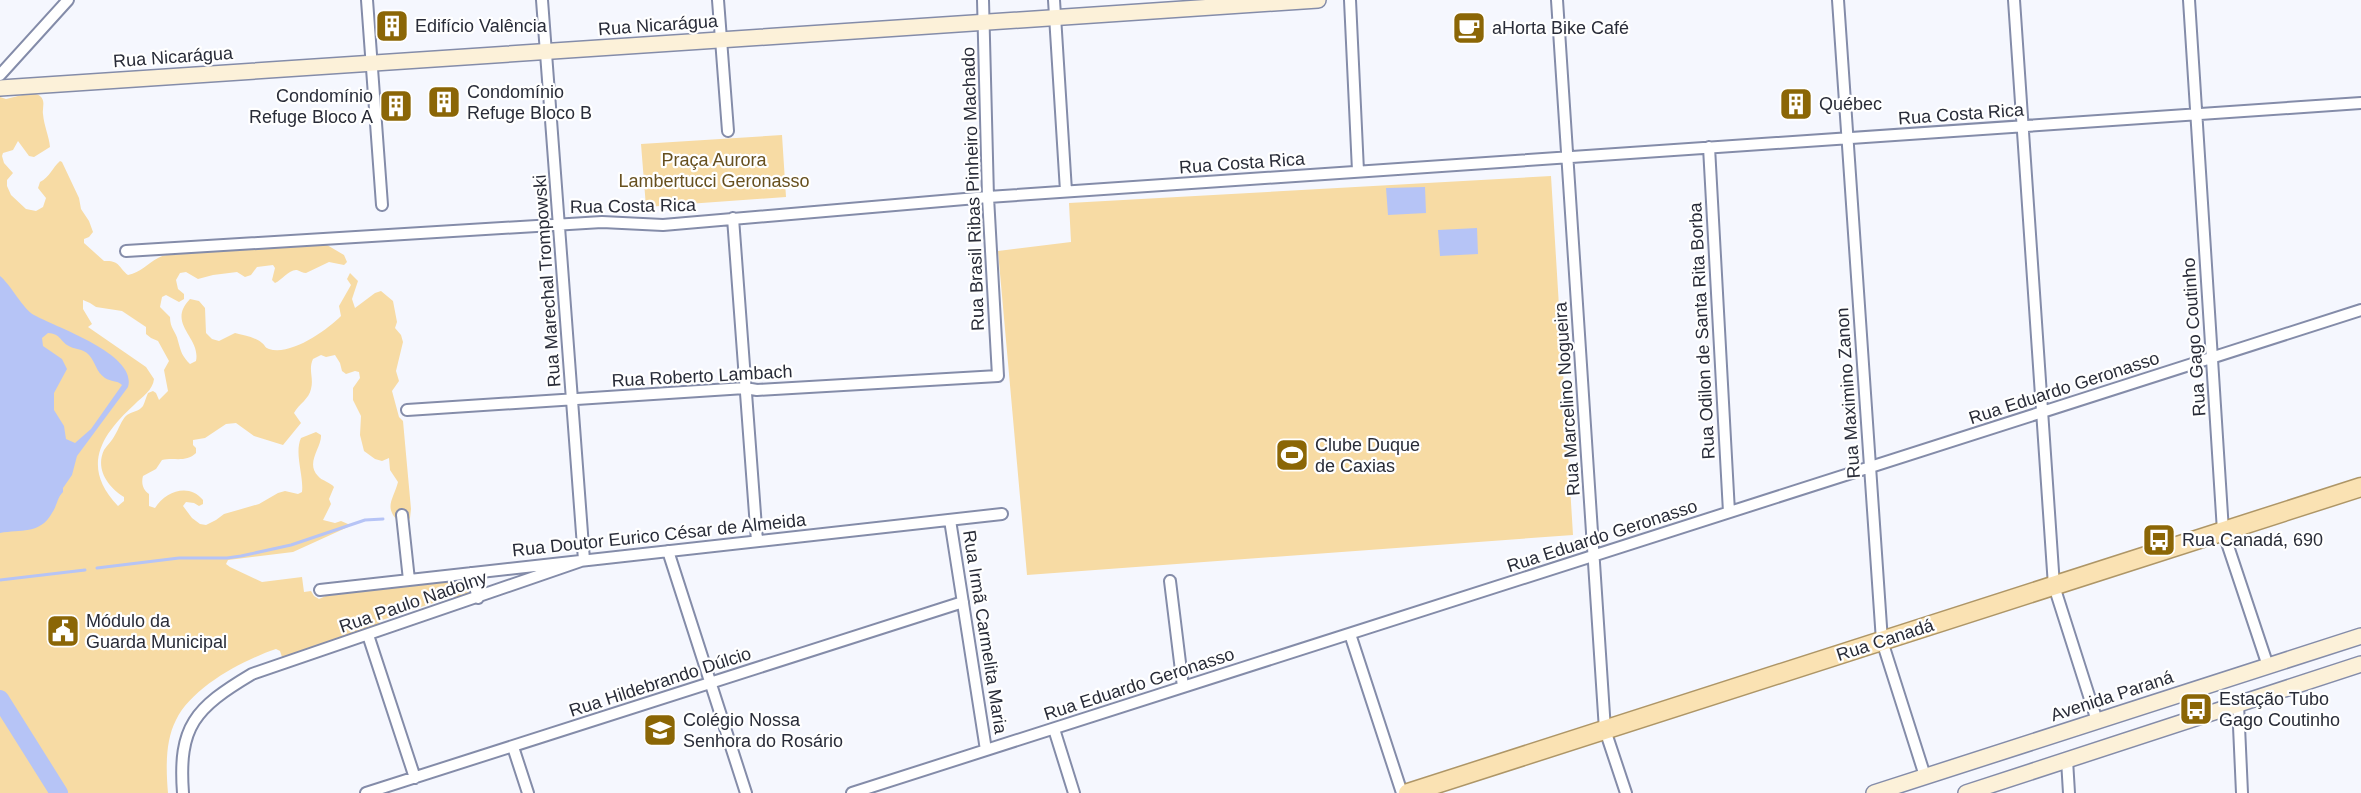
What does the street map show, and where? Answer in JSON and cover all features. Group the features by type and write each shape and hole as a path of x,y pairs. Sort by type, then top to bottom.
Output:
{"main road":[{"name":"Rua Nicarágua","path":"0,88 1318,0"},
{"name":"Rua Canadá","path":"1408,793 2361,487"},
{"name":"Avenida Paraná","path":"1874,793 2361,636"},
{"path":"1965,793 2361,664"}],"street":[{"path":"0,75 68,0"},
{"path":"367,0 382,205"},
{"name":"Rua Marechal Trompowski","path":"542,0 584,560"},
{"path":"718,0 728,131"},
{"name":"Rua Brasil Ribas Pinheiro Machado","path":"983,0 988,197 998,376"},
{"path":"1054,0 1066,191"},
{"path":"1350,0 1358,171"},
{"name":"Rua Marcelino Nogueira","path":"1557,0 1605,730 1626,793"},
{"name":"Rua Maximino Zanon","path":"1838,0 1882,641 1926,776"},
{"path":"2014,0 2054,586 2097,721"},
{"name":"Rua Gago Coutinho","path":"2189,0 2223,531 2268,666"},
{"name":"Rua Costa Rica","path":"126,251 602,222 663,225 1066,191 2361,103"},
{"name":"Rua Odilon de Santa Rita Borba","path":"1709,147 1729,512"},
{"path":"733,218 757,541"},
{"name":"Rua Eduardo Geronasso","path":"852,793 2361,310"},
{"name":"Rua Roberto Lambach","path":"406,410 745,388 757,390 998,376"},
{"name":"Rua Doutor Eurico César de Almeida","path":"320,590 1002,514"},
{"path":"402,515 409,580"},
{"name":"Rua Irmã Carmelita Maria","path":"950,520 986,750"},
{"path":"668,551 746,793"},
{"name":"Rua Paulo Nadolny","path":"183,793 182,756 187,730 194,719 214,700 252,675 584,560"},
{"path":"471,573 478,598"},
{"path":"1170,581 1183,687"},
{"name":"Rua Hildebrando Dúlcio","path":"366,793 963,602"},
{"path":"1350,634 1402,793"},
{"path":"368,635 415,778"},
{"path":"2238,704 2242,793"},
{"path":"1054,729 1074,793"},
{"path":"513,747 528,793"},
{"path":"2067,760 2068,793"}],"green space":[{"path":"26,94 37,94 42,98 50,147 34,157 29,156 18,141 13,150 3,153 4,163 13,173 7,180 11,195 26,209 36,211 43,207 46,198 38,188 40,182 60,161 62,162 93,232 84,239 84,243 104,261 116,263 128,275 162,256 191,251 303,244 327,245 344,255 347,262 344,265 329,262 306,273 294,270 275,283 272,280 275,268 273,265 257,267 251,275 245,277 237,272 198,279 186,272 180,273 176,280 178,289 184,294 184,299 179,302 166,295 162,297 160,307 170,317 181,351 190,364 196,361 196,352 182,316 190,299 199,301 205,308 206,333 212,339 219,341 235,333 256,339 266,348 278,350 288,349 308,340 341,316 339,306 351,285 347,279 350,273 358,281 352,299 355,308 381,291 393,301 397,322 395,328 403,342 396,371 399,381 392,391 399,417 403,421 411,509 410,518 406,523 400,523 392,513 391,504 398,482 390,470 389,458 382,461 364,451 360,435 361,416 353,400 353,388 360,378 359,372 346,374 342,371 335,355 326,357 321,355 313,359 310,393 294,413 301,423 283,445 254,436 236,423 226,424 205,438 193,440 196,453 192,456 184,459 162,460 156,469 143,476 143,486 149,494 149,506 155,508 165,497 178,491 191,492 203,500 203,504 199,506 186,502 183,506 192,518 206,525 224,514 259,504 278,493 285,491 298,494 302,492 299,444 301,438 316,432 321,435 321,440 314,460 314,471 334,487 329,499 331,504 323,520 335,523 341,521 348,524 348,527 293,552 228,560 226,564 262,582 302,577 304,592 311,591 319,599 328,595 458,580 470,587 470,595 457,603 454,596 379,621 381,628 283,660 280,651 276,649 249,660 220,676 194,697 172,728 168,746 168,793 0,793 0,97 6,99","holes":["83,300 96,307 122,311 146,327 146,334 158,341 169,361 164,370 168,391 159,400 153,391 148,393 143,406 125,417 104,450 102,471 108,483 124,497 124,501 118,506 100,478 98,465 100,452 112,428 149,390 154,379 146,367 88,327 92,324 83,309"]},
{"name":"Praça Aurora Lambertucci Geronasso","path":"782,135 786,197 646,207 641,144"},
{"name":"Clube Duque de Caxias","path":"1551,176 1573,535 1027,575 998,251 1071,242 1069,203"}],"water":[{"path":"1425,187 1426,213 1388,215 1386,188"},
{"path":"1477,228 1478,254 1440,256 1438,230"},
{"path":"0,276 34,315 76,334 108,353 128,375 128,387 77,456 72,475 47,520 42,525 29,530 0,533","holes":["48,333 70,347 87,353 102,376 122,385 91,429 75,443 66,439 64,426 54,410 54,393 67,369 62,359 43,346 42,338"]}],"waterway":[{"path":"97,568 179,558 241,556 291,545 365,520 383,519"},
{"path":"0,580 85,570"},
{"path":"0,699 59,793"}],"place":[{"name":"Edifício Valência","path":"392,26"},
{"name":"aHorta Bike Café","path":"1469,28"},
{"name":"Condomínio Refuge Bloco B","path":"444,102"},
{"name":"Québec","path":"1796,104"},
{"name":"Condomínio Refuge Bloco A","path":"396,106"},
{"name":"Clube Duque de Caxias","path":"1292,455"},
{"name":"Rua Canadá, 690","path":"2159,540"},
{"name":"Módulo da Guarda Municipal","path":"63,631"},
{"name":"Estação Tubo Gago Coutinho","path":"2196,709"},
{"name":"Colégio Nossa Senhora do Rosário","path":"660,730"}]}
